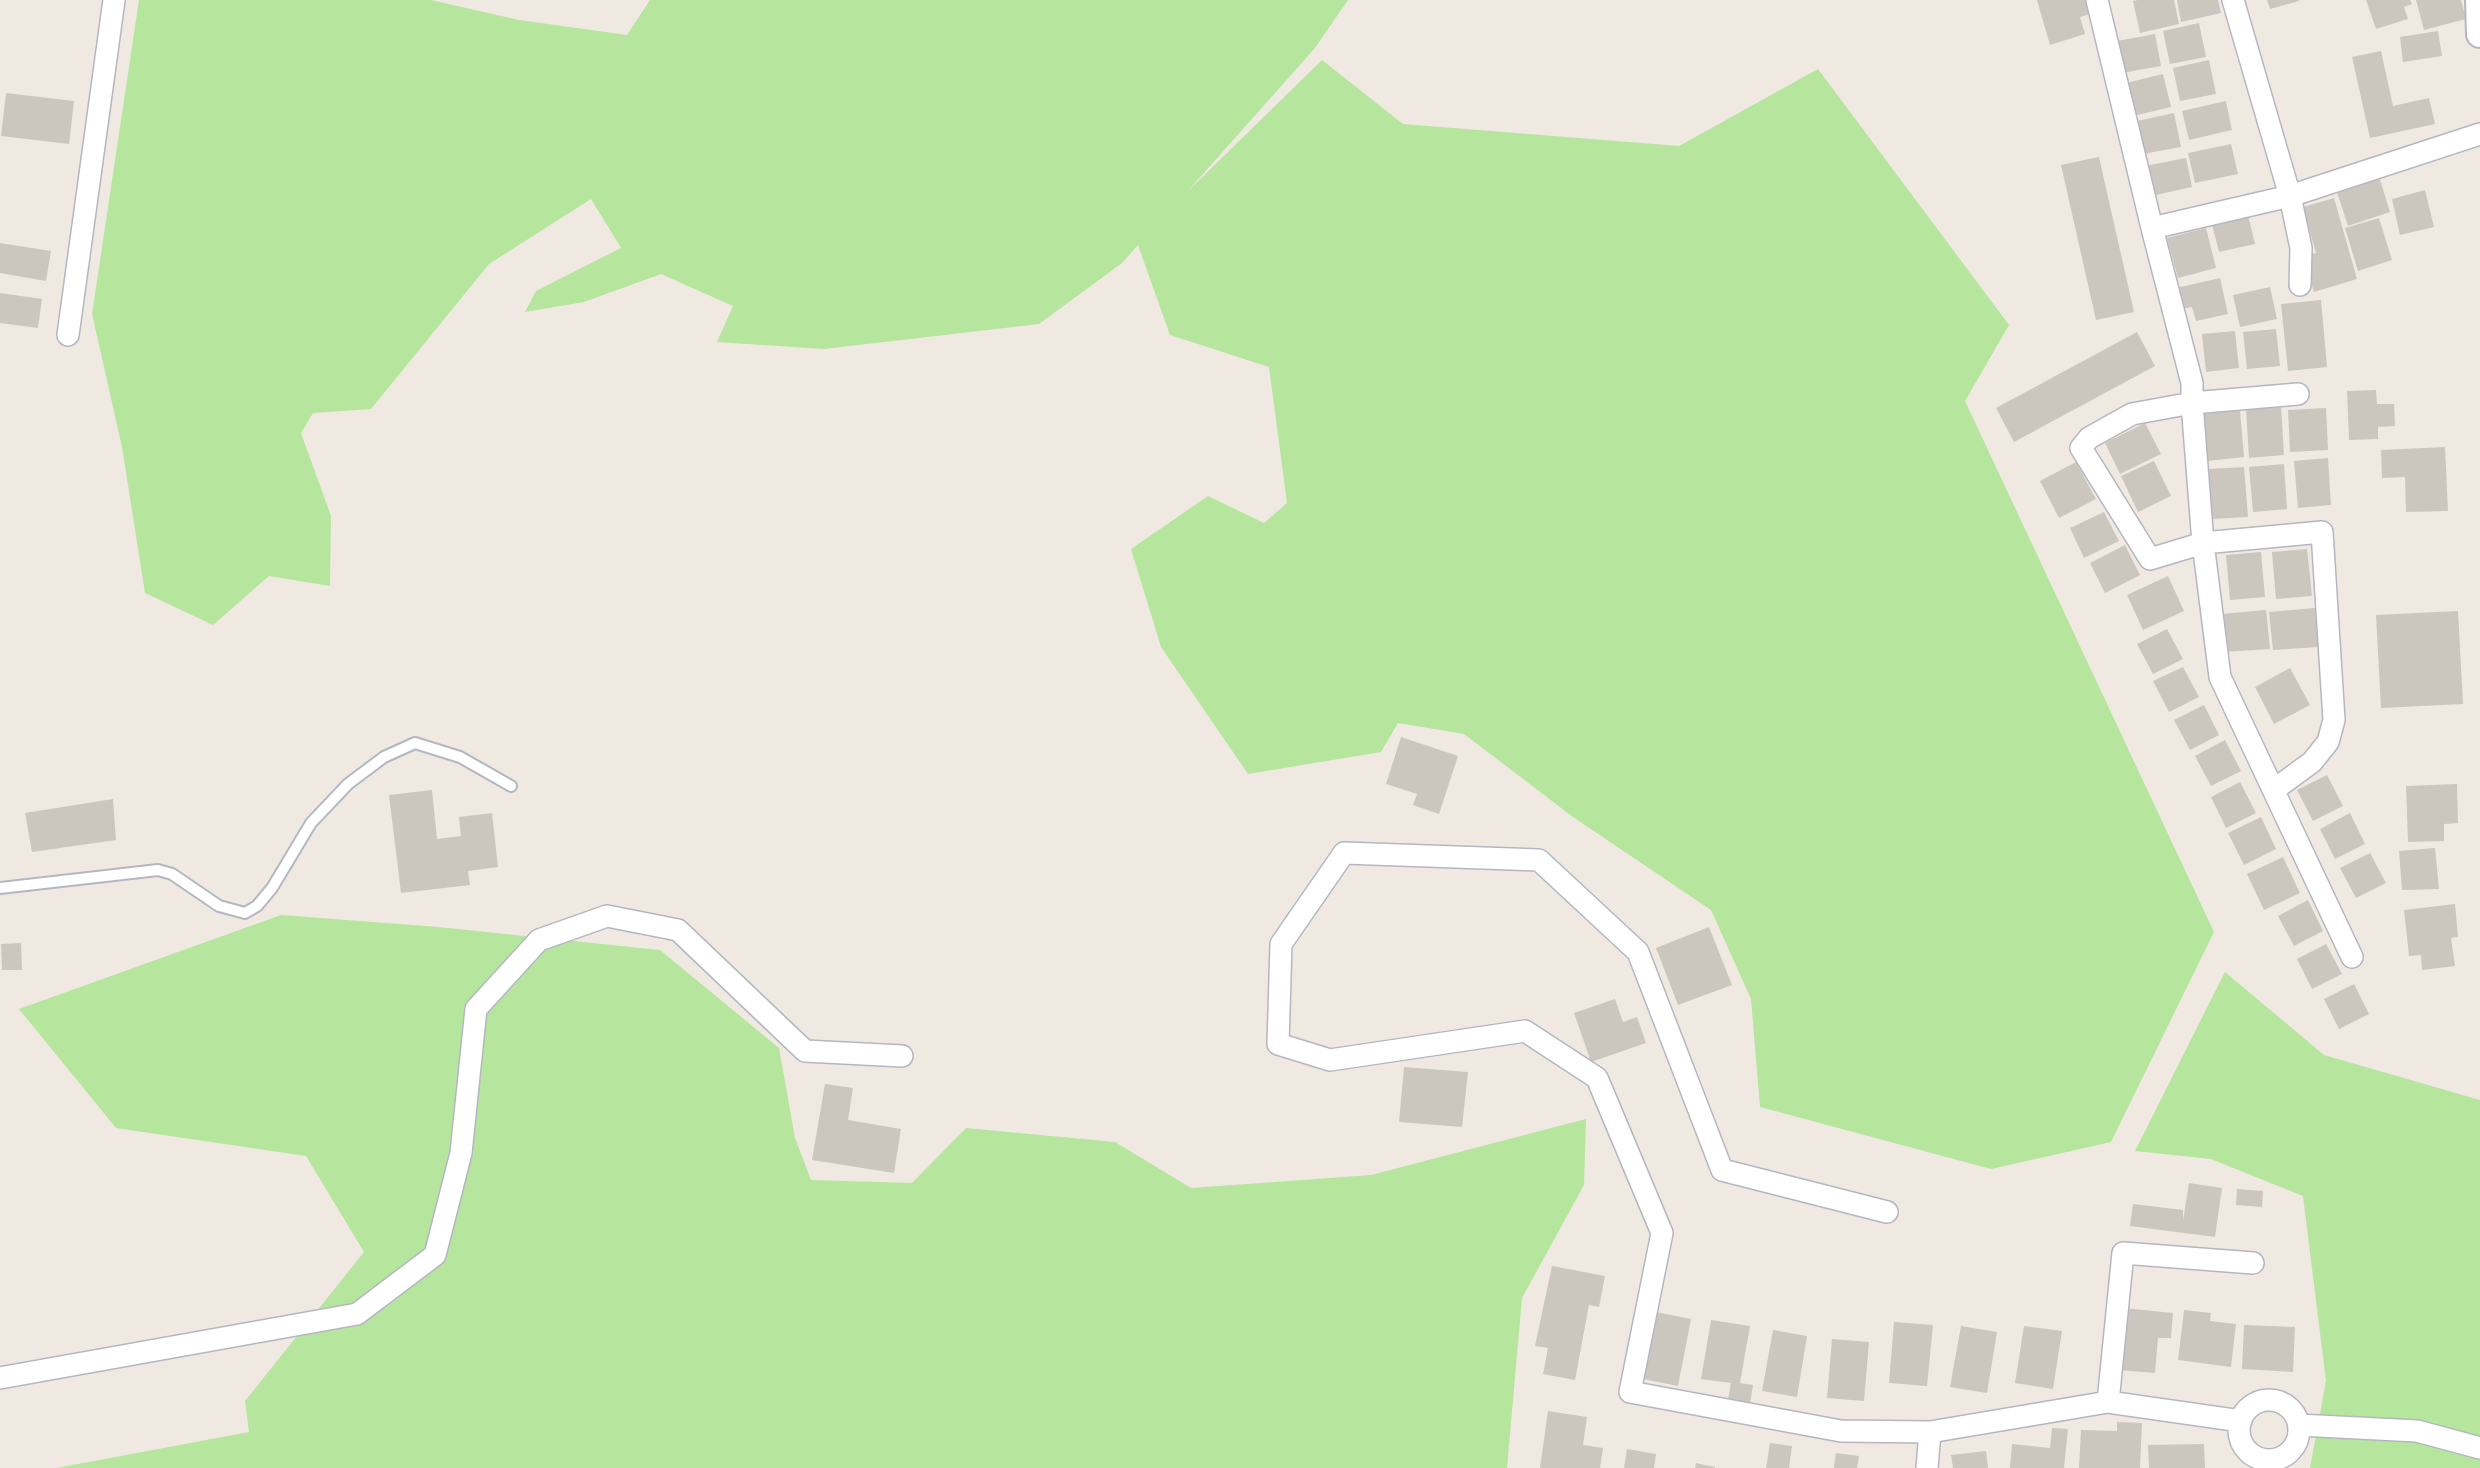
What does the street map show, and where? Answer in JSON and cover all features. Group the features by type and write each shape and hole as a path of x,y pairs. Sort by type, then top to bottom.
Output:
{"street":[{"path":"68,335 114,0"},
{"path":"2097,0 2192,383 2203,543 2220,677 2352,957"},
{"path":"2233,0 2290,196 2301,248 2300,285"},
{"path":"2479,0 2480,34"},
{"path":"2152,228 2290,196 2480,134"},
{"path":"2275,789 2312,762 2328,742 2334,720 2322,532 2203,543 2150,559 2081,448 2089,438 2132,414 2192,403 2298,394"},
{"path":"1887,1212 1722,1170 1639,952 1539,860 1344,853 1280,944 1278,1044 1329,1060 1525,1031 1597,1078 1662,1233 1630,1392 1840,1431 1930,1432 2108,1402 2241,1421"},
{"path":"0,1378 357,1314 435,1255 461,1153 476,1009 539,940 607,916 678,930 805,1051 902,1056"},
{"path":"2108,1402 2123,1253 2253,1263"},
{"path":"2268,1401 2280,1403 2289,1408 2299,1424 2299,1435 2291,1451 2273,1464 2251,1454 2244,1446 2240,1434 2241,1421 2250,1408 2268,1401"},
{"path":"2299,1424 2417,1431 2480,1448"},
{"path":"1927,1468 1930,1432"}],"lane":[{"path":"0,888 158,870 172,874 219,906 245,913 257,906 272,888 312,823 348,784 384,757 415,743 460,757 511,786"}],"green space":[{"path":"139,0 431,0 519,20 627,35 650,0 1348,0 1315,48 1187,192 1322,60 1403,124 1679,146 1818,69 2009,325 1965,401 2214,932 2111,1142 1991,1169 1760,1107 1751,999 1711,910 1573,817 1464,734 1398,723 1381,752 1248,774 1161,647 1131,549 1208,496 1264,523 1287,503 1269,367 1170,335 1138,245 1122,263 1039,324 824,349 717,342 733,306 661,274 584,302 525,312 536,291 621,248 591,199 489,264 371,409 313,413 301,433 331,516 330,586 269,576 213,625 145,593 122,447 92,314"},
{"path":"281,915 438,927 660,950 779,1048 795,1138 811,1180 912,1183 966,1128 1115,1142 1191,1188 1371,1175 1586,1119 1584,1185 1522,1298 1507,1468 57,1468 249,1432 245,1401 364,1252 306,1156 116,1128 19,1009"},
{"path":"2225,972 2324,1055 2480,1100 2480,1468 2310,1468 2326,1381 2303,1196 2211,1159 2135,1151"}],"building":[{"path":"2037,0 2089,0 2093,13 2080,17 2085,34 2050,45"},
{"path":"2174,0 2179,24 2140,33 2133,1"},
{"path":"2177,0 2218,0 2221,13 2181,22"},
{"path":"2267,0 2299,0 2299,1 2270,9"},
{"path":"2366,0 2410,0 2412,4 2404,7 2408,19 2376,29"},
{"path":"2416,0 2461,0 2466,19 2424,30"},
{"path":"2199,23 2206,57 2170,64 2163,31"},
{"path":"2438,31 2442,56 2403,62 2400,37"},
{"path":"2155,34 2161,66 2122,73 2117,41"},
{"path":"2381,51 2393,106 2429,98 2435,124 2370,138 2352,57"},
{"path":"2209,60 2216,94 2180,101 2173,68"},
{"path":"2163,74 2171,107 2133,116 2126,83"},
{"path":"6,93 74,101 69,144 1,136"},
{"path":"2226,101 2232,130 2189,140 2182,111"},
{"path":"2174,113 2181,147 2143,154 2137,121"},
{"path":"2231,144 2238,174 2195,183 2188,153"},
{"path":"2099,157 2134,312 2096,320 2061,165"},
{"path":"2186,158 2192,187 2151,196 2145,166"},
{"path":"2378,173 2390,212 2348,226 2335,186"},
{"path":"2425,190 2434,227 2400,235 2392,199"},
{"path":"2334,198 2357,279 2314,292 2303,257 2316,253 2303,207"},
{"path":"2248,215 2255,244 2219,252 2212,224"},
{"path":"2379,218 2392,260 2358,271 2345,228"},
{"path":"2206,228 2216,268 2178,278 2167,238"},
{"path":"0,243 51,251 46,281 0,273"},
{"path":"2220,278 2228,314 2196,321 2192,307 2181,309 2176,288"},
{"path":"2270,287 2277,319 2240,327 2233,295"},
{"path":"0,293 42,299 38,328 0,323"},
{"path":"2321,300 2327,367 2288,371 2281,304"},
{"path":"2276,329 2280,366 2247,369 2243,332"},
{"path":"2235,331 2239,368 2206,372 2202,334"},
{"path":"2137,332 2155,366 2014,442 1996,408"},
{"path":"2376,390 2377,404 2394,404 2395,426 2378,427 2378,439 2349,440 2347,391"},
{"path":"2281,406 2284,455 2249,458 2246,409"},
{"path":"2326,408 2328,450 2290,452 2288,410"},
{"path":"2240,410 2244,457 2208,461 2204,414"},
{"path":"2145,423 2161,454 2120,474 2105,443"},
{"path":"2445,447 2448,511 2406,512 2405,477 2382,478 2381,450"},
{"path":"2328,458 2331,505 2298,508 2294,461"},
{"path":"2154,461 2171,496 2138,512 2121,476"},
{"path":"2076,462 2096,499 2059,518 2040,481"},
{"path":"2284,464 2287,509 2253,512 2249,467"},
{"path":"2244,467 2248,517 2212,519 2209,469"},
{"path":"2104,512 2119,541 2084,558 2070,528"},
{"path":"2125,545 2140,575 2105,593 2090,563"},
{"path":"2307,549 2312,596 2276,599 2272,552"},
{"path":"2261,552 2265,597 2230,600 2226,555"},
{"path":"2168,576 2184,611 2143,630 2127,595"},
{"path":"2315,608 2318,647 2273,650 2269,612"},
{"path":"2266,610 2270,649 2224,652 2221,614"},
{"path":"2458,611 2463,704 2381,708 2376,615"},
{"path":"2167,629 2183,659 2153,674 2137,644"},
{"path":"2183,667 2199,697 2169,712 2153,681"},
{"path":"2290,668 2310,705 2274,724 2255,687"},
{"path":"2204,705 2219,735 2190,750 2174,720"},
{"path":"1401,737 1458,756 1439,814 1413,805 1417,794 1386,784"},
{"path":"2225,740 2241,771 2211,786 2195,756"},
{"path":"2327,775 2343,806 2313,821 2297,790"},
{"path":"2240,782 2256,813 2226,828 2211,797"},
{"path":"2457,784 2458,823 2444,824 2444,841 2408,842 2406,786"},
{"path":"432,790 437,839 461,836 459,817 492,813 498,867 468,871 470,885 401,893 389,795"},
{"path":"113,799 116,840 32,852 25,813"},
{"path":"2350,813 2365,844 2335,859 2320,829"},
{"path":"2261,817 2276,849 2244,865 2228,833"},
{"path":"2435,848 2439,889 2402,890 2399,851"},
{"path":"2370,853 2386,883 2356,898 2340,868"},
{"path":"2283,857 2300,893 2264,910 2247,874"},
{"path":"2308,900 2323,931 2294,946 2278,916"},
{"path":"2455,904 2458,937 2451,938 2455,966 2422,970 2421,955 2409,956 2404,910"},
{"path":"1709,927 1732,985 1678,1005 1656,948"},
{"path":"21,943 22,970 2,970 1,944"},
{"path":"2326,944 2342,974 2312,989 2297,959"},
{"path":"2354,984 2369,1014 2339,1029 2324,999"},
{"path":"1615,999 1623,1022 1637,1017 1646,1043 1591,1062 1574,1013"},
{"path":"1404,1067 1468,1072 1462,1127 1399,1122"},
{"path":"825,1084 853,1088 848,1120 901,1129 894,1173 812,1160"},
{"path":"2189,1183 2222,1188 2215,1237 2130,1226 2133,1204 2183,1210 2183,1221"},
{"path":"2237,1189 2263,1191 2262,1207 2236,1205"},
{"path":"1552,1266 1605,1276 1599,1307 1589,1305 1575,1380 1543,1374 1548,1348 1535,1346"},
{"path":"2123,1308 2173,1313 2171,1338 2158,1338 2155,1373 2118,1370"},
{"path":"2184,1310 2211,1313 2210,1321 2236,1324 2231,1367 2178,1360"},
{"path":"1651,1311 1691,1319 1678,1386 1638,1378"},
{"path":"1711,1320 1750,1326 1740,1383 1753,1385 1750,1404 1728,1400 1731,1383 1701,1379"},
{"path":"1894,1322 1933,1325 1927,1386 1889,1383"},
{"path":"2244,1325 2295,1327 2293,1372 2242,1369"},
{"path":"1961,1326 1997,1332 1987,1393 1950,1387"},
{"path":"2024,1326 2062,1331 2053,1389 2015,1383"},
{"path":"1773,1330 1807,1336 1797,1397 1762,1391"},
{"path":"1832,1339 1869,1342 1864,1401 1827,1398"},
{"path":"1548,1411 1587,1417 1583,1445 1603,1448 1600,1468 1540,1468"},
{"path":"2117,1422 2142,1423 2140,1468 2079,1468 2081,1430 2117,1431"},
{"path":"2052,1428 2068,1429 2064,1468 2010,1468 2012,1444 2050,1448"},
{"path":"1770,1443 1792,1446 1789,1468 1766,1468"},
{"path":"2204,1444 2205,1468 2149,1468 2148,1445"},
{"path":"1627,1449 1656,1454 1654,1468 1624,1468"},
{"path":"1986,1451 1988,1468 1953,1468 1951,1455"},
{"path":"1836,1453 1859,1456 1857,1468 1834,1468"},
{"path":"1696,1463 1715,1467 1715,1468 1695,1468"}]}
